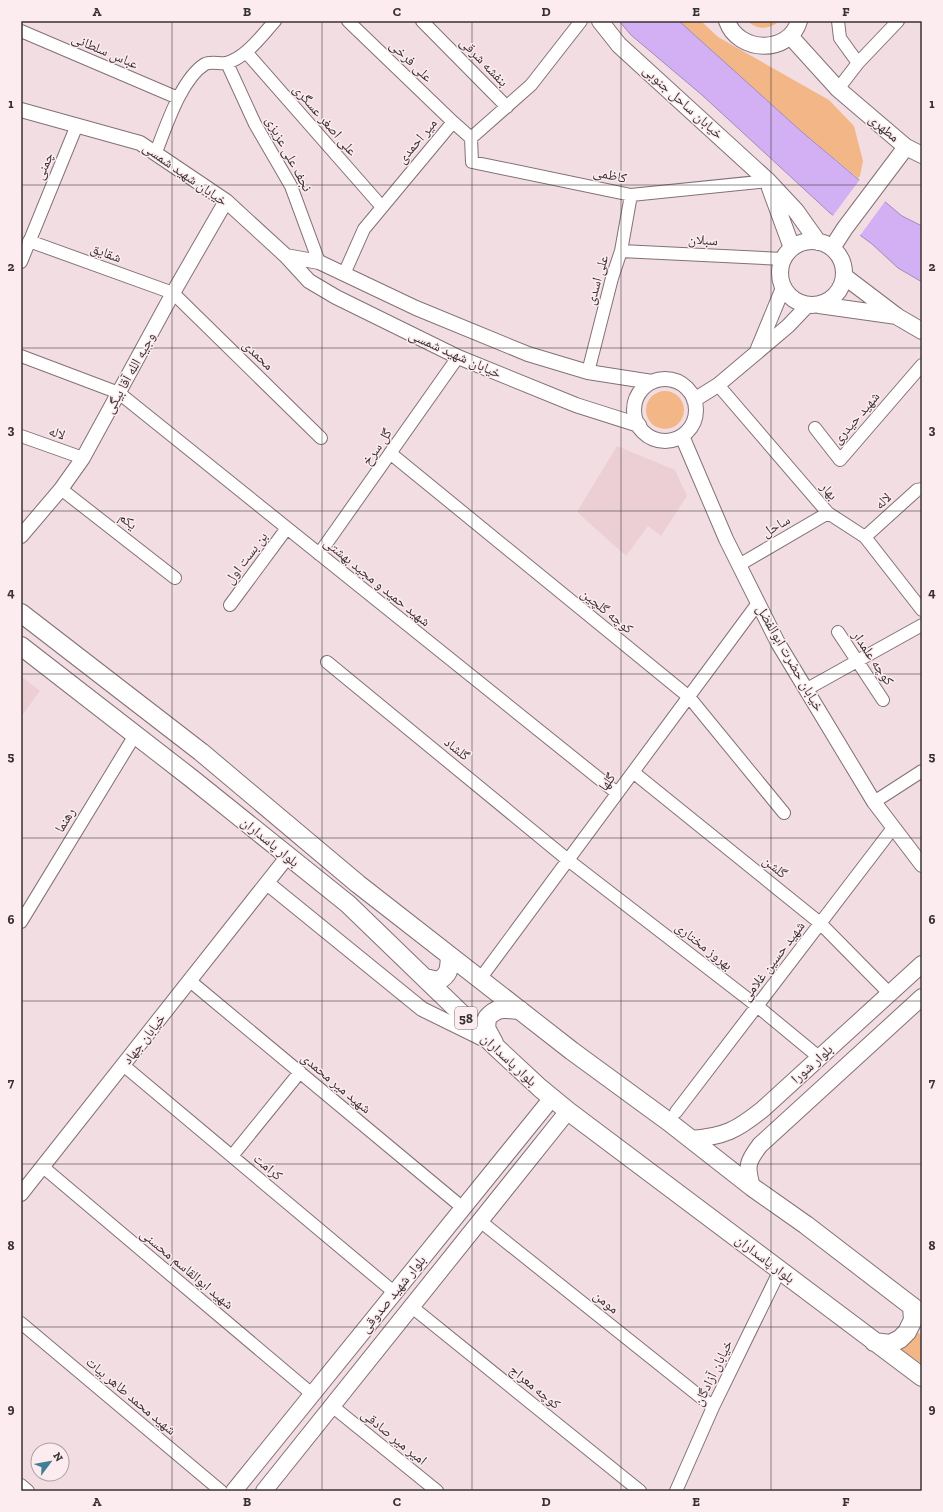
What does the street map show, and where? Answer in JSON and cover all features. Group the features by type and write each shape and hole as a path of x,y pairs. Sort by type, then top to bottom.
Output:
{"main road":[{"name":"خیابان ساحل جنوبی","path":"600,21 619,45 768,180 825,245"},
{"path":"726,22 734,33 743,40 755,45 767,46 780,43 790,36 798,26 799,21"},
{"name":"مطهری","path":"790,36 838,89 906,147 845,228 825,245"},
{"path":"906,147 922,156"},
{"path":"768,180 787,254"},
{"path":"814,305 826,302 838,292 844,276 842,262 825,245 809,241 800,243 787,254 780,274 783,288 794,300 814,305 898,317"},
{"path":"844,276 898,317 922,331"},
{"name":"بلوار پاسداران","path":"21,613 201,752 358,884 450,956 752,1187 806,1225 917,1310"},
{"name":"بلوار پاسداران","path":"21,646 348,904 494,1046 568,1111 922,1377"},
{"path":"425,978 438,981 446,976 449,968 450,956"},
{"name":"بلوار شورا","path":"690,1139 709,1138 730,1132 746,1123 820,1058 922,964"},
{"name":"بلوار شورا","path":"752,1187 748,1171 751,1157 760,1145 922,997"},
{"path":"494,1046 486,1028 487,1018 494,1010 520,1010"},
{"name":"بلوار شهید صدوقی","path":"234,1491 552,1098"},
{"path":"763,1109 762,1118 768,1125 777,1128"},
{"name":"بلوار شهید صدوقی","path":"264,1491 568,1111"},
{"path":"874,1342 890,1344 900,1339 907,1332 917,1310"}],"street":[{"path":"156,152 178,98 192,76 206,64 227,63 246,52 275,21"},
{"name":"علی فرخی","path":"348,21 453,122"},
{"name":"بنفشه شرقی","path":"422,21 506,107"},
{"path":"471,138 531,85 580,21"},
{"path":"838,21 840,38 858,63"},
{"path":"838,89 858,63 898,21"},
{"name":"عباس سلطانی","path":"21,31 178,98"},
{"name":"علی اصغر عسگری","path":"246,52 382,207"},
{"name":"نجف علی عزیزی","path":"227,63 255,124 291,186 319,262"},
{"name":"خیابان شهید شمسی","path":"21,110 140,142 226,201 286,256 309,281 336,297 458,357 576,405 639,425"},
{"name":"میر احمدی","path":"344,274 364,229 453,122 471,138"},
{"name":"چمنی","path":"21,262 77,125"},
{"name":"کاظمی","path":"471,138 472,162 632,195 768,180"},
{"name":"علی اسدی","path":"588,372 612,278 621,251 632,195"},
{"name":"وجیه الله آقا بیگی","path":"21,536 61,489 82,458 173,293 226,201"},
{"name":"شقایق","path":"29,241 173,293"},
{"name":"سبلان","path":"621,251 787,254"},
{"name":"خیابان شهید شمسی","path":"286,256 319,262 416,308 528,354 588,372 652,382"},
{"path":"757,351 783,288"},
{"name":"محمدی","path":"173,293 321,438"},
{"path":"694,400 718,385 814,305"},
{"name":"شهید حمید و مجید بهشتی","path":"21,356 119,393 617,793"},
{"name":"گل سرخ","path":"319,554 458,357"},
{"name":"شهید حیدری","path":"815,428 840,460 922,365"},
{"path":"662,379 672,380 682,384 690,391 696,410 694,420 689,429 682,436 673,440 663,441 653,438 645,433 639,425 635,416 635,406 638,396 644,388 652,382 662,379"},
{"name":"بهار","path":"718,385 828,513 865,537 922,610"},
{"name":"لاله","path":"21,436 82,458"},
{"name":"خیابان حضرت ابوالفضل","path":"682,436 726,540 778,643 874,802 922,865"},
{"name":"کوچه گلچین","path":"390,453 689,696 784,813"},
{"name":"یکم","path":"61,489 175,578"},
{"name":"لاله","path":"865,537 917,490 922,489"},
{"name":"ساحل","path":"739,565 828,513"},
{"name":"بن بست اول","path":"230,605 287,528"},
{"name":"گلها","path":"480,979 758,603"},
{"path":"807,689 922,625"},
{"name":"کوچه علمدار","path":"838,632 883,700"},
{"name":"گلشاد","path":"327,662 568,860"},
{"name":"رهنما","path":"21,922 135,735"},
{"path":"874,802 922,771"},
{"name":"گلشن","path":"633,772 820,923 890,994"},
{"name":"شهید حسین غلامی","path":"676,1112 893,828"},
{"name":"خیابان جهاد","path":"21,1194 288,856"},
{"name":"بهروز مختاری","path":"568,860 757,1006 820,1058"},
{"path":"267,883 422,1009 494,1046"},
{"name":"شهید میر محمدی","path":"190,981 463,1208"},
{"name":"کرامت","path":"123,1065 395,1293"},
{"path":"232,1156 300,1072"},
{"name":"شهید ابوالقاسم محسنی","path":"42,1167 312,1394"},
{"name":"مومن","path":"480,1221 713,1407"},
{"name":"خیابان آزادگان","path":"676,1491 713,1407 780,1270"},
{"name":"کوچه معراج","path":"412,1307 640,1491"},
{"name":"شهید محمد طاهر بیات","path":"21,1323 221,1491"},
{"name":"امیر میر صادقی","path":"332,1406 437,1491"},
{"path":"21,1485 28,1491"}],"shaded area":[{"path":"619,21 679,21 802,132 902,216 922,226 922,282 898,268 872,244 830,213 702,95 631,35"},
{"path":"679,21 701,21 718,37 829,100 854,126 863,161 860,176 858,178 802,132"},
{"path":"748,21 779,21 771,26 763,28 755,26"},
{"path":"661,391 669,391 676,394 681,399 684,410 681,421 676,426 669,429 661,429 654,426 649,421 646,414 646,406 649,399 654,394"},
{"path":"617,446 675,470 687,496 661,536 648,526 626,556 577,512"},
{"path":"21,676 40,691 21,717"},
{"path":"916,1331 922,1336 922,1364 902,1350"}],"pier":[{"path":"861,178 886,200 859,237 832,217"}]}
